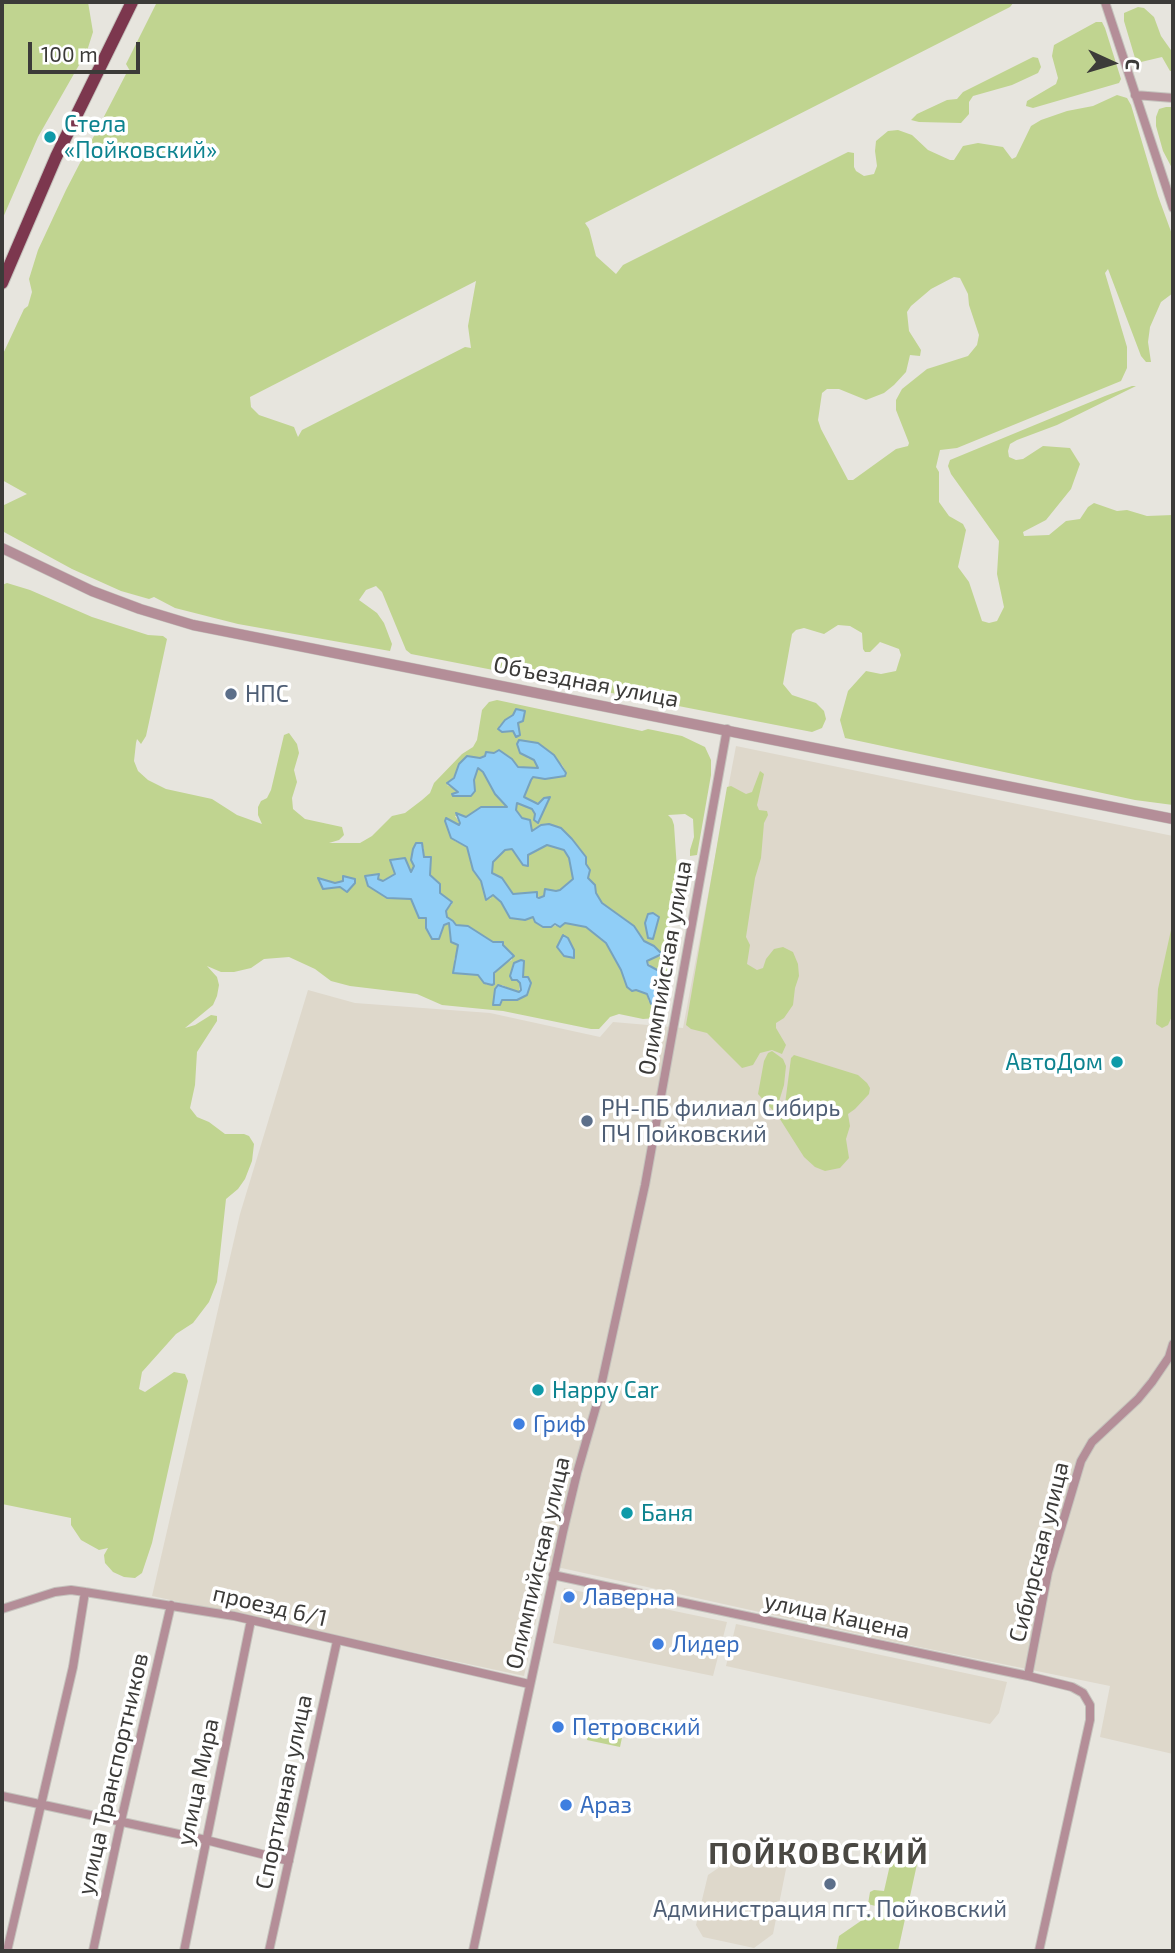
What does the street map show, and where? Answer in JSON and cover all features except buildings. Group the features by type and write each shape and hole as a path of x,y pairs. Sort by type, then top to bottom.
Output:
{"highway":[{"path":"2,283 56,158 132,2"}],"street":[{"path":"1105,2 1173,208"},
{"path":"1135,94 1173,98"},
{"name":"Объездная улица","path":"2,548 92,591 192,625 1173,819"},
{"name":"Олимпийская улица","path":"473,1951 553,1575 577,1473 598,1400 643,1193 727,729"},
{"name":"Сибирская улица","path":"1028,1676 1048,1572 1081,1461 1092,1442 1138,1399 1152,1382 1169,1357 1173,1344"},
{"name":"улица Кацена","path":"553,1575 1028,1676 1079,1690 1090,1705 1090,1720 1039,1951"},
{"path":"7,1951 73,1667 85,1591"},
{"name":"проезд 6/1","path":"2,1609 55,1592 85,1591 251,1620 529,1684"},
{"name":"улица Транспортников","path":"93,1951 171,1605"},
{"name":"улица Мира","path":"184,1951 251,1620"},
{"name":"Спортивная улица","path":"269,1951 337,1641"},
{"path":"2,1796 206,1840 289,1861"}],"shaded area":[{"path":"736,746 1173,836 1173,1754 1100,1737 1110,1686 890,1641 548,1565 524,1676 152,1596 240,1214 308,990 355,1003 490,1013 600,1037 613,1022 683,1028"},
{"path":"564,1588 727,1622 713,1676 553,1643"},
{"path":"736,1624 1007,1682 999,1713 990,1724 726,1666"},
{"path":"755,1843 772,1846 782,1857 788,1859 773,1934 754,1948 703,1937 696,1925 708,1875"}],"green space":[{"path":"2,2 88,2 93,32 87,51 38,137 2,220"},
{"path":"157,2 1014,2 1010,7 585,223 596,256 616,274 623,265 848,152 854,153 856,171 864,176 874,174 877,166 876,141 888,131 898,130 912,135 928,150 950,160 954,160 963,146 978,143 1003,147 1012,159 1016,157 1031,126 1041,120 1093,106 1117,95 1127,98 1173,237 1173,293 1161,302 1150,327 1148,342 1151,362 1146,362 1141,356 1108,269 1105,273 1127,347 1127,368 1121,381 957,448 940,450 936,467 939,472 939,502 949,516 963,524 966,530 958,567 969,582 982,621 997,621 1004,607 997,574 999,541 951,474 948,466 950,460 1105,396 1136,386 1057,425 1017,440 1010,444 1008,451 1009,457 1016,460 1023,459 1043,446 1070,448 1080,464 1071,489 1046,520 1023,532 1024,536 1049,535 1066,521 1080,519 1094,503 1117,511 1127,510 1147,516 1173,515 1173,805 1135,800 845,738 840,720 848,691 866,671 881,674 896,671 901,655 899,649 880,642 870,652 865,652 862,633 850,626 838,625 824,634 804,628 792,634 783,684 792,695 816,703 824,711 826,719 822,728 812,732 411,654 406,650 382,592 376,586 366,590 359,600 377,613 384,623 392,644 390,651 238,624 175,608 154,597 149,599 121,591 72,569 2,531 2,506 27,494 2,480 2,356 24,309 28,306 32,292 29,279 38,250 66,190 126,74 130,71 126,64","holes":["954,277 960,278 968,294 979,335 977,345 968,356 927,369 902,389 896,400 896,410 908,446 896,449 853,480 848,480 818,420 822,393 827,389 839,389 866,400 884,393 894,385 906,372 910,355 920,356 921,350 909,331 907,312 931,289","476,281 468,326 471,348 465,347 302,430 298,437 294,427 259,415 251,407 250,397"]},
{"path":"1138,7 1144,8 1154,17 1161,36 1173,53 1173,71 1170,71 1162,57 1141,62 1135,58 1124,13"},
{"path":"1096,22 1102,22 1105,28 1121,79 1119,83 1033,108 1026,106 1027,101 1056,84 1058,78 1052,56 1054,45"},
{"path":"1033,57 1038,58 1041,67 1038,73 1012,85 973,96 969,102 969,114 961,123 911,120 917,114 947,100 957,99 963,92"},
{"path":"1173,107 1173,170 1163,151 1156,126 1159,109"},
{"path":"7,583 30,590 92,617 167,639 146,736 141,744 137,739 136,743 134,761 138,771 148,780 166,789 212,799 237,815 262,824 258,807 271,790 284,735 289,733 297,744 299,753 294,770 297,782 292,798 293,809 305,819 342,827 344,835 329,843 360,843 372,836 392,816 405,813 422,800 430,793 434,783 462,754 473,747 477,740 482,710 489,702 497,700 642,731 648,729 682,736 705,747 711,760 711,775 697,855 690,856 694,837 693,819 685,814 668,815 674,825 677,869 667,952 669,974 662,1010 656,1018 643,1019 619,1014 610,1017 599,1029 591,1029 503,1011 442,1005 417,994 350,986 331,981 315,969 289,957 264,959 251,968 234,972 221,972 207,966 217,977 217,996 213,1005 185,1028 211,1015 217,1016 217,1021 197,1052 195,1085 190,1108 197,1117 225,1134 249,1136 254,1144 252,1161 245,1179 226,1199 217,1282 209,1302 193,1323 176,1334 142,1372 139,1389 145,1392 174,1372 185,1374 188,1381 152,1543 142,1573 135,1578 113,1572 105,1563 104,1555 108,1548 99,1550 81,1540 71,1525 71,1518 2,1504 2,585","holes":["513,715 520,735 513,731 502,732 499,726","499,751 512,759 518,767 538,768 534,760 527,758 556,761 562,765 565,770 553,776 545,779 533,777 525,792 524,796 536,803 549,801 538,822 532,809 517,803 516,810 532,831 539,826 566,833 586,864 588,878 595,885 602,903 633,926 644,941 660,952 661,956 646,961 662,976 659,1002 649,1002 647,994 634,989 624,980 606,943 586,927 565,923 543,927 535,922 533,917 510,918 501,902 492,895 490,899 473,870 467,847 455,841 448,819 459,825 455,816 469,816 481,807 507,806 483,772 477,768 471,793 457,794 455,789 447,785 458,772 459,764","424,847 424,857 431,857 430,875 435,879 440,893 452,904 446,911 447,917 455,925 468,926 493,943 503,945 512,953 512,960 501,965 487,985 479,975 466,975 454,960 459,945 450,935 449,923 444,925 441,935 426,928 426,918 420,918 411,899 387,898 368,886 380,876 378,879 383,881 395,874 390,860 403,858 411,872","523,974 531,983 527,995 502,1000 493,1005 495,989 502,985 519,993 520,983 517,980"]},
{"path":"760,771 764,774 757,805 759,810 767,811 768,815 764,823 761,858 755,878 746,937 750,945 747,964 757,970 763,968 774,949 783,947 793,952 799,976 793,1005 784,1018 776,1023 786,1045 782,1054 772,1050 760,1053 753,1065 742,1068 707,1033 686,1025 727,787 731,786 746,794 752,792"},
{"path":"547,845 564,850 569,858 573,879 560,890 539,898 537,893 513,894 502,878 492,873 493,862 505,850 512,849 523,864 528,866 528,855"},
{"path":"1173,929 1173,1014 1168,1025 1162,1028 1156,1024 1158,989"},
{"path":"772,1051 783,1059 786,1066 777,1108 779,1112 785,1104 791,1058 794,1055 858,1075 870,1088 869,1094 848,1114 850,1126 846,1139 849,1158 840,1168 825,1171 815,1167 804,1157 778,1116 758,1094 764,1061"},
{"path":"590,1726 623,1733 620,1747 587,1740"},
{"path":"878,1847 919,1855 898,1951 836,1951 839,1936 868,1916 881,1919 883,1908 868,1904 870,1892 884,1891 892,1856 877,1852"}],"water":[{"path":"516,709 525,711 523,721 518,723 520,735 516,737 513,731 502,732 498,729"},
{"path":"519,740 538,743 554,755 566,773 565,776 545,779 533,777 531,780 524,797 538,804 544,798 550,797 538,823 534,820 532,809 517,803 516,810 522,818 530,820 532,831 541,825 549,824 561,828 586,857 590,870 588,878 595,885 602,903 634,926 644,941 662,954 647,961 648,965 662,976 660,1002 651,1004 647,994 632,991 627,987 606,943 586,927 565,923 560,927 555,924 543,927 535,922 533,917 525,920 510,918 501,902 493,895 486,900 481,881 473,870 467,847 451,838 446,818 459,825 456,813 466,817 481,807 507,807 478,768 474,780 475,791 471,796 453,796 452,794 458,792 447,783 454,778 459,764 467,756 480,758 485,756 486,752 494,753 499,750 518,767 538,768 534,760 520,753 517,744","holes":["547,845 564,850 569,858 573,879 560,890 545,889 544,896 539,898 537,892 513,894 502,878 492,873 493,862 505,850 512,849 523,865 528,866 528,855"]},
{"path":"416,843 422,843 424,857 431,857 430,875 440,884 440,893 452,902 446,911 447,917 456,925 468,926 493,942 503,942 514,956 494,973 494,984 484,983 478,975 453,973 458,945 451,942 449,923 444,925 439,939 432,939 426,928 426,918 419,918 411,899 387,898 368,886 365,876 379,874 378,879 383,881 395,874 390,860 405,858 411,872"},
{"path":"343,876 355,879 347,892 340,887 323,889 318,878 335,883 343,881"},
{"path":"653,913 659,917 653,939 648,938 645,923 648,914"},
{"path":"563,935 568,938 574,950 574,958 564,956 557,947"},
{"path":"524,961 523,977 528,977 531,983 527,995 517,1000 502,1000 500,1005 493,1005 498,985 519,992 521,990 520,983 512,980 510,976 514,963"}],"place":[{"name":"Стела «Пойковский»","path":"50,137"},
{"name":"НПС","path":"231,694"},
{"name":"АвтоДом","path":"1117,1062"},
{"name":"РН-ПБ филиал Сибирь ПЧ Пойковский","path":"587,1121"},
{"name":"Happy Car","path":"538,1390"},
{"name":"Гриф","path":"519,1424"},
{"name":"Баня","path":"627,1513"},
{"name":"Лаверна","path":"569,1597"},
{"name":"Лидер","path":"658,1644"},
{"name":"Петровский","path":"558,1727"},
{"name":"Араз","path":"566,1805"},
{"name":"Администрация пгт. Пойковский","path":"830,1884"}],"district":[{"name":"ПОЙКОВСКИЙ","path":"819,1854"}]}
